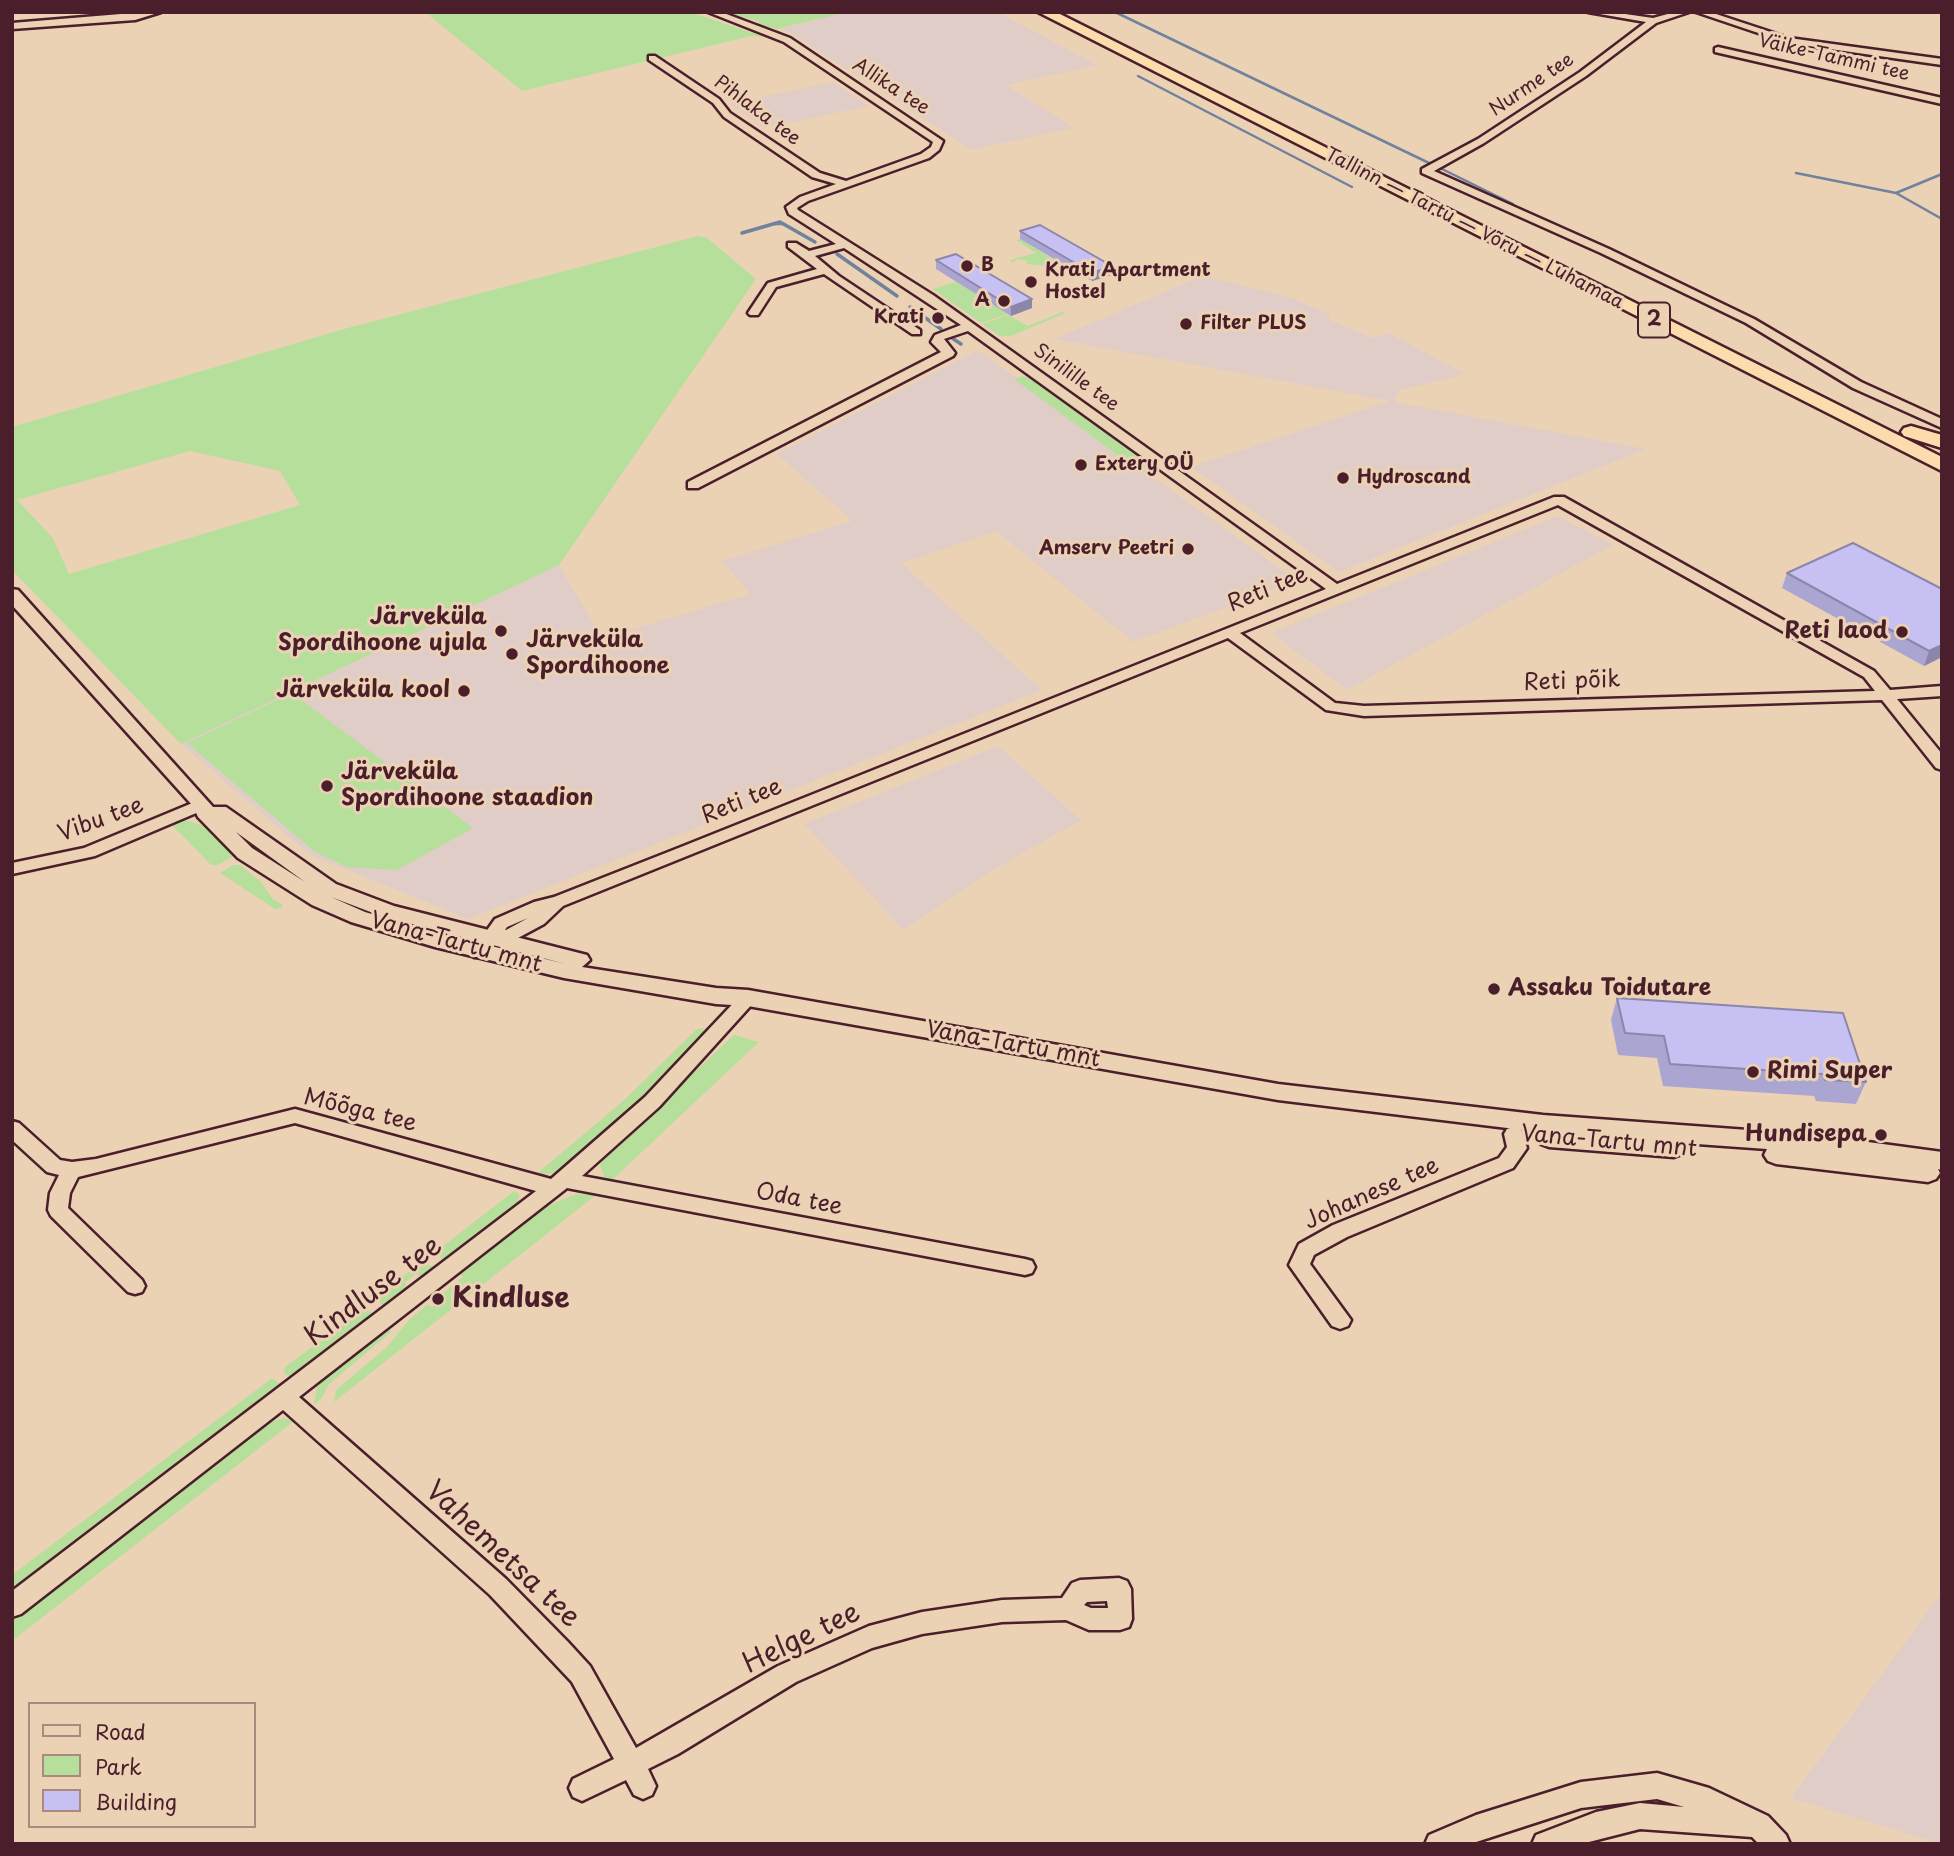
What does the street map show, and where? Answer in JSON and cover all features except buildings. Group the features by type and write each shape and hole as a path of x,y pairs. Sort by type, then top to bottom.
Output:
{"highway":[{"name":"Tallinn — Tartu — Võru — Luhamaa","path":"1045,12 1942,465"},
{"name":"Tallinn — Tartu — Võru — Luhamaa","path":"1068,12 1911,432 1942,445"}],"street":[{"path":"12,25 19,12"},
{"path":"12,25 135,17 157,12"},
{"name":"Allika tee","path":"712,12 787,40 938,141 936,148 925,156 846,184 792,207"},
{"path":"1592,12 1653,21 1685,12"},
{"path":"1700,12 1788,40 1942,62"},
{"path":"1710,12 1775,34 1858,51"},
{"name":"Nurme tee","path":"1653,21 1571,81 1480,141 1426,171 1678,286 1797,347 1857,384 1942,424"},
{"name":"Väike-Tammi tee","path":"1718,50 1942,101"},
{"name":"Pihlaka tee","path":"652,58 716,101 727,115 816,175 846,184"},
{"name":"Sinilille tee","path":"792,207 799,217 847,244 970,326 1335,589"},
{"path":"807,255 847,244"},
{"path":"792,245 916,332"},
{"path":"754,313 772,285 826,270"},
{"path":"693,485 949,353 937,342 939,337 970,326"},
{"name":"Reti tee","path":"486,946 538,920 558,902 1559,500 1869,674 1942,765"},
{"name":"Vana-Tartu mnt","path":"12,594 202,804 205,813 246,853 319,900 358,917 486,946 564,971 716,996 748,998 1278,1092 1444,1114 1816,1144 1942,1161"},
{"name":"Reti põik","path":"1229,632 1331,707 1353,709 1886,695 1942,691"},
{"name":"Vibu tee","path":"12,869 89,852 202,804"},
{"name":"Kindluse tee","path":"12,1606 559,1184 652,1102 748,998"},
{"name":"Vana-Tartu mnt","path":"1278,1092 1305,1100 1389,1116 1514,1134 1591,1143 1777,1155 1942,1175"},
{"name":"Mõõga tee","path":"72,1170 96,1167 295,1116 559,1184"},
{"path":"12,1128 54,1167 72,1170 60,1193 58,1210 135,1286"},
{"name":"Johanese tee","path":"1340,1320 1299,1265 1306,1250 1340,1231 1506,1163 1517,1148 1514,1134"},
{"name":"Oda tee","path":"559,1184 1025,1267"},
{"name":"Vahemetsa tee","path":"284,1396 498,1587 559,1650 581,1674 643,1786"},
{"name":"Helge tee","path":"582,1788 669,1745 787,1674 869,1637 922,1623 975,1615 1068,1609"},
{"path":"1438,1844 1476,1828 1581,1796 1657,1786 1709,1801 1768,1835"},
{"path":"1545,1844 1596,1825 1640,1816 1663,1817 1768,1835"}],"shaded area":[{"path":"848,12 998,12 1097,65 1007,85 1073,128 972,150 781,29"},
{"path":"833,82 869,106 765,128 729,104"},
{"path":"1202,276 1292,298 1332,316 1328,319 1373,338 1389,333 1465,374 1400,390 1394,402 1646,449 1339,572 1191,467 1391,401 1054,339"},
{"path":"978,350 1297,581 1133,642 996,531 901,563 1042,690 468,919 310,855 181,744 559,565 602,638 751,594 722,561 852,521 777,454"},
{"path":"1558,516 1613,545 1347,690 1271,633"},
{"path":"998,746 1081,820 986,874 904,930 804,824"},
{"path":"1942,1592 1942,1844 1791,1798"}],"green space":[{"path":"425,12 690,12 765,37 752,36 522,91"},
{"path":"721,12 848,12 777,29 758,24 759,21"},
{"path":"1374,170 1942,455 1942,458 1375,174"},
{"path":"698,236 707,238 756,279 559,565 181,744 12,570 12,427 344,329","holes":["190,451 280,471 300,505 69,574 53,538 17,500"]},
{"path":"1020,239 1068,268 1026,264 1028,261 1017,259 1013,263 1010,260 1036,253 1016,240"},
{"path":"955,282 1008,314 981,323 933,289"},
{"path":"1062,312 1066,313 1011,336 1000,336 982,324 1008,315 1028,326"},
{"path":"1023,376 1033,379 1151,464 1150,471 1139,471 1014,379"},
{"name":"Järveküla Spordihoone staadion","path":"292,693 473,828 397,870 347,867 315,852 187,743"},
{"path":"184,820 205,826 236,855 218,865 211,865 170,823"},
{"path":"233,865 240,865 260,881 273,899 282,904 282,908 275,909 220,873"},
{"path":"707,1028 671,1071 608,1130 554,1173 534,1176 622,1102 697,1029"},
{"path":"734,1035 759,1042 611,1181 605,1178 600,1166 602,1159"},
{"path":"514,1191 519,1194 518,1205 447,1264 436,1254 438,1250"},
{"path":"576,1194 596,1195 334,1402 336,1390 386,1348 408,1321 428,1304 432,1307 447,1297 443,1293 463,1277 458,1273 545,1207"},
{"path":"421,1262 433,1267 421,1277 416,1274 405,1282 407,1287 383,1305 377,1301 377,1297"},
{"path":"365,1308 378,1317 291,1379 284,1373 285,1367"},
{"path":"388,1327 391,1332 329,1384 322,1398 314,1405 317,1386"},
{"path":"272,1378 282,1385 12,1593 12,1575"},
{"path":"284,1418 294,1421 12,1641 12,1620 251,1437 272,1422"}],"waterway":[{"path":"1115,12 1429,163"},
{"path":"1138,76 1352,187"},
{"path":"1442,169 1513,204"},
{"path":"1796,173 1896,193"},
{"path":"1896,193 1942,174"},
{"path":"1896,193 1942,219"},
{"path":"742,233 780,222 815,242"},
{"path":"774,224 783,224"},
{"path":"837,254 897,296"},
{"path":"910,307 941,329"},
{"path":"952,338 961,344"}],"place":[{"name":"B","path":"967,266"},
{"name":"Krati Apartment Hostel","path":"1031,282"},
{"name":"A","path":"1004,301"},
{"name":"Krati","path":"938,318"},
{"name":"Filter PLUS","path":"1186,324"},
{"name":"Extery OÜ","path":"1081,465"},
{"name":"Hydroscand","path":"1343,478"},
{"name":"Amserv Peetri","path":"1188,549"},
{"name":"Järveküla Spordihoone ujula","path":"501,631"},
{"name":"Reti laod","path":"1902,632"},
{"name":"Järveküla Spordihoone","path":"512,654"},
{"name":"Järveküla kool","path":"464,691"},
{"name":"Järveküla Spordihoone staadion","path":"327,786"},
{"name":"Assaku Toidutare","path":"1494,989"},
{"name":"Rimi Super","path":"1753,1072"},
{"name":"Hundisepa","path":"1881,1135"},
{"name":"Kindluse","path":"438,1299"}]}
